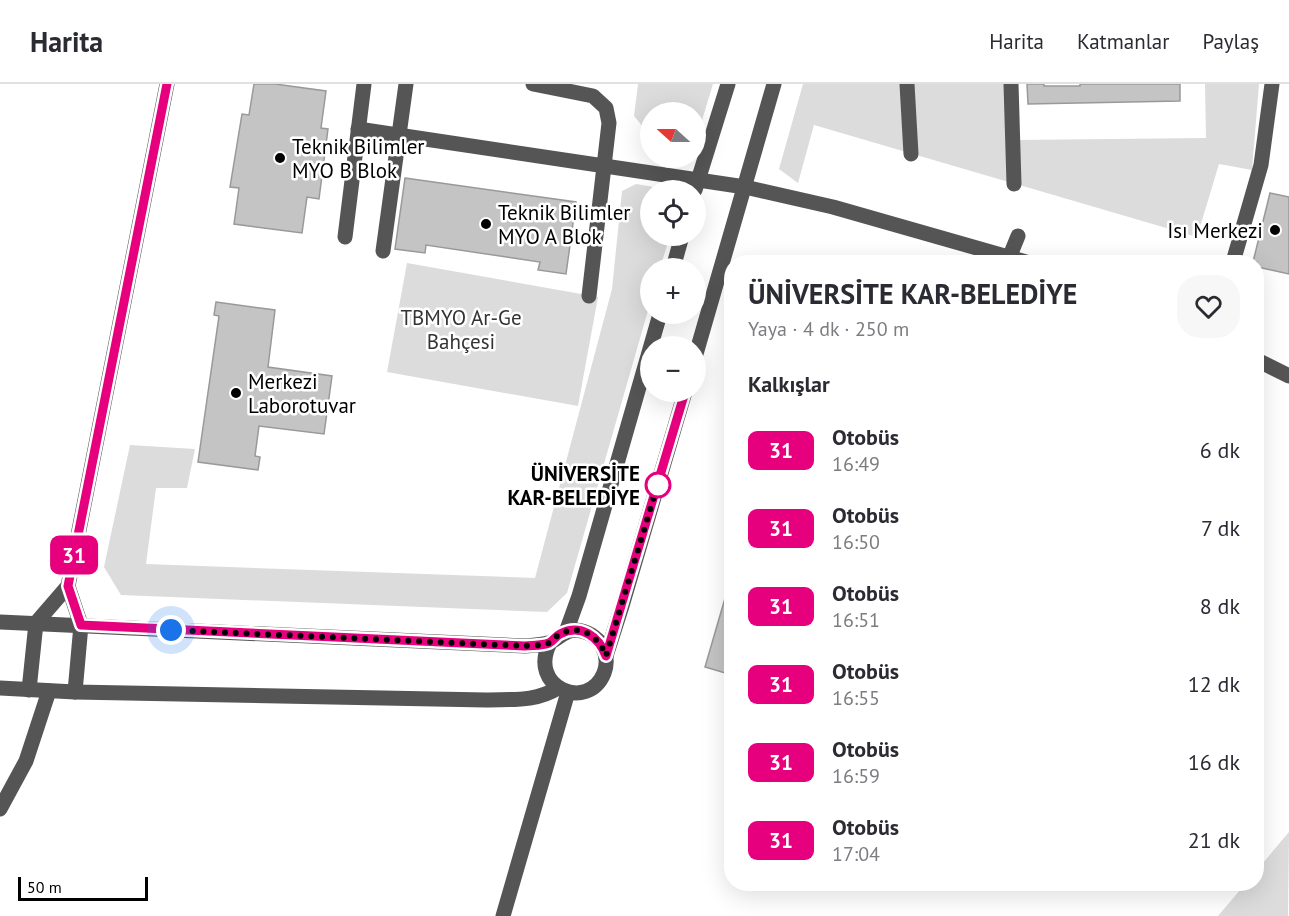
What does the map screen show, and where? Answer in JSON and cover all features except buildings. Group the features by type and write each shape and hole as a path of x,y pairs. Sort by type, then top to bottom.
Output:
{"street":[{"path":"75,692 81,625 68,586 167,84"},
{"path":"345,237 364,84"},
{"path":"383,251 406,84"},
{"path":"533,84 593,96 606,108 609,123 589,296"},
{"path":"699,180 728,84"},
{"path":"725,255 774,84"},
{"path":"907,84 911,154"},
{"path":"1011,84 1014,184"},
{"path":"1235,255 1261,165 1272,84"},
{"path":"358,129 604,165 674,180"},
{"path":"706,185 745,187 832,207 999,255"},
{"path":"1010,255 1018,236"},
{"path":"701,336 724,259"},
{"path":"566,632 579,596 657,324"},
{"path":"1264,364 1289,376"},
{"path":"606,656 602,646 592,635 577,630 566,632 550,643 545,652 544,662 551,681 563,690 578,693 588,690 603,676 606,656 682,402"},
{"path":"29,690 36,623 68,586"},
{"path":"0,622 443,643 525,646 550,643"},
{"path":"0,688 75,692 486,700 532,699 563,690"},
{"path":"502,916 563,690"},
{"path":"0,809 26,760 49,691"}],"green space":[{"path":"638,84 713,84 706,107 706,102 640,102 640,123 634,116"},
{"path":"803,84 1009,84 1012,140 1206,138 1205,84 1259,84 1252,170 1219,164 1197,237 814,125 798,183 779,169"},
{"path":"636,184 640,185 640,246 667,246 663,258 640,258 640,324 644,324 567,593 547,612 121,595 104,567 130,445 195,449 187,488 156,488 146,564 535,578 612,289 622,191"},
{"name":"TBMYO Ar-Ge Bahçesi","path":"407,263 598,297 578,406 387,372"},
{"path":"1289,832 1288,916 1218,916 1239,891 1264,891 1264,862"}],"bus line":[{"name":"31","path":"167,84 68,586 81,625 525,646 550,643 562,633 577,630 592,635 598,640 606,656 682,402"}],"place":[{"name":"Teknik Bilimler MYO B Blok","path":"280,158"},
{"name":"Teknik Bilimler MYO A Blok","path":"486,224"},
{"name":"Isı Merkezi","path":"1275,230"},
{"name":"Merkezi Laborotuvar","path":"236,393"},
{"name":"ÜNİVERSİTE KAR-BELEDİYE","path":"658,485"}],"route":[{"path":"171,630 525,646 550,643 562,633 577,630 592,635 598,640 606,656 660,477 658,485"}]}
